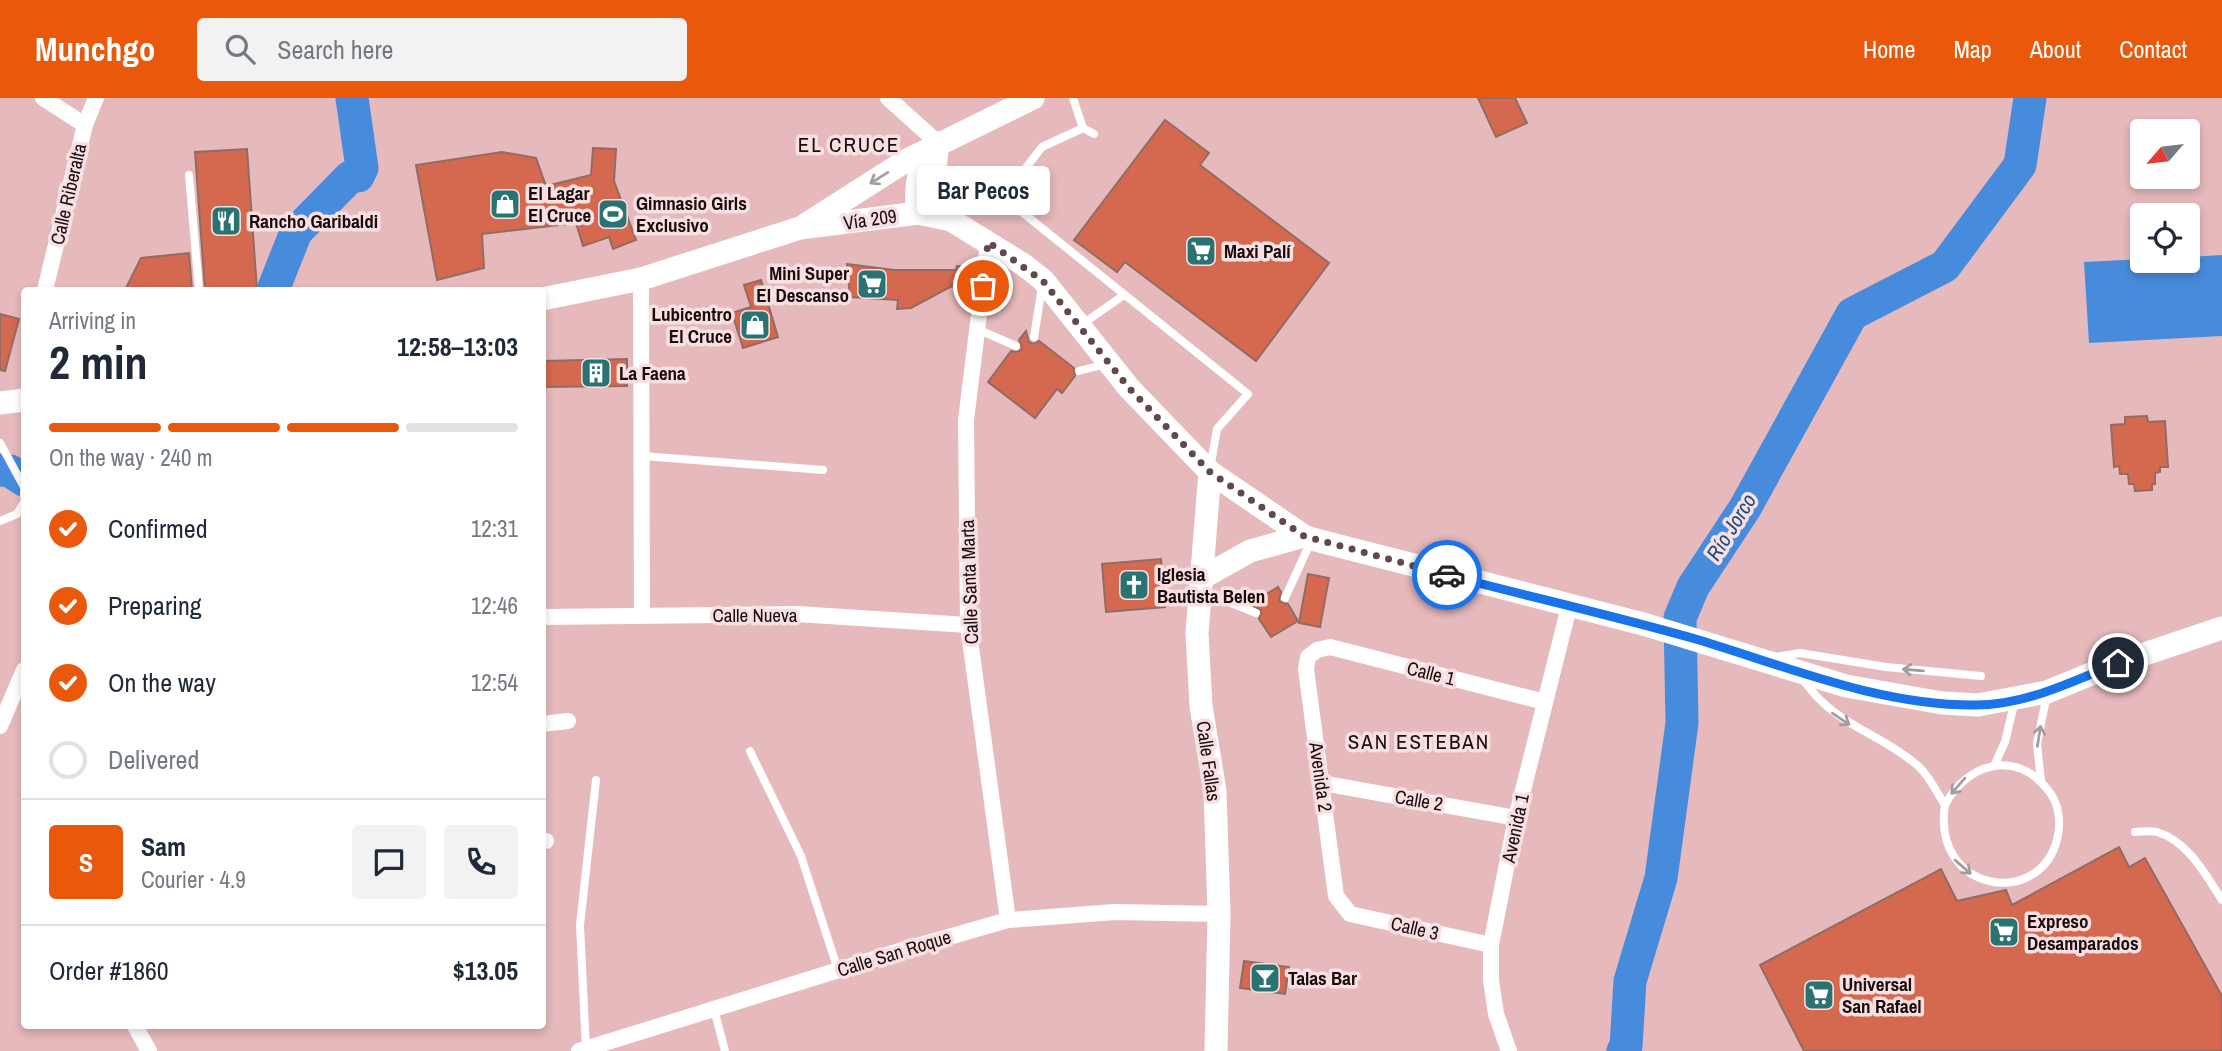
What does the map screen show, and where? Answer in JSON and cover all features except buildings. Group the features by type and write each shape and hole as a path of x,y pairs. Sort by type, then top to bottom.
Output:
{"main road":[{"path":"800,228 938,143 1033,98"},
{"path":"918,213 915,194 918,175 926,158 938,143"},
{"path":"938,143 935,182 940,202 951,220"},
{"name":"Vía 209","path":"546,298 641,279 800,228 918,213 951,220 988,242 1043,281 1152,414 1210,472 1308,537 1569,607 1643,624 1846,686 1895,696 1978,705 2048,692 2118,663 2222,628"},
{"path":"0,403 21,400"},
{"name":"Calle Fallas","path":"1210,472 1197,633 1201,706 1215,791 1219,914 1216,1051"},
{"path":"1201,584 1250,551 1308,537"}],"street":[{"path":"43,98 85,125"},
{"name":"Calle Riberalta","path":"46,287 85,125 96,98"},
{"path":"888,98 938,143"},
{"name":"Calle Santa Marta","path":"988,242 966,420 968,625 1009,920"},
{"path":"641,279 642,614"},
{"name":"Avenida 1","path":"1509,1051 1496,1014 1491,980 1491,945 1516,818 1569,607"},
{"name":"Calle Nueva","path":"546,617 797,614 968,625"},
{"name":"Calle 1","path":"1317,650 1330,648 1545,702"},
{"name":"Avenida 2","path":"1317,650 1308,657 1306,669 1336,896 1342,907"},
{"path":"0,726 21,677"},
{"path":"546,724 568,721"},
{"name":"Calle 2","path":"1322,783 1516,818"},
{"name":"Calle 3","path":"1342,907 1350,914 1491,945"},
{"name":"Calle San Roque","path":"583,1050 1009,920 1115,912 1219,914"},
{"path":"137,1029 149,1051"}],"lane":[{"path":"1073,98 1083,128 1094,134"},
{"path":"1083,128 1041,147 1006,190 1007,200 1248,394 1217,429 1210,472"},
{"path":"189,175 200,287"},
{"path":"1034,337 1043,281"},
{"path":"1080,326 1124,295"},
{"path":"979,330 1016,346"},
{"path":"1079,372 1109,363"},
{"path":"0,443 21,480"},
{"path":"643,456 823,470"},
{"path":"0,522 17,514 21,507"},
{"path":"1285,598 1308,537"},
{"path":"1201,584 1256,613"},
{"path":"1761,659 1800,653 1886,667 1981,676"},
{"path":"1796,669 1813,695 1836,717 1919,767 1945,806"},
{"path":"2041,781 2037,744 2048,692"},
{"path":"1994,766 2005,742 2015,700"},
{"path":"750,751 801,856 838,970"},
{"path":"1994,766 2012,766 2029,772 2041,781 2057,806 2060,826 2056,845 2046,862 2033,874 2016,881 1998,883 1981,880 1965,871 1953,858 1945,842 1942,824 1945,806 1953,791 1964,778 1978,770 1994,766"},
{"path":"583,1050 580,925 596,780"},
{"path":"2134,832 2157,832 2176,843 2197,861 2222,900"},
{"path":"714,1009 725,1051"}],"water":[{"path":"2222,255 2222,336 2089,343 2084,262 2130,260 2130,273 2200,273 2200,256"}],"waterway":[{"path":"274,287 296,232 350,177 358,176 362,168 352,98"},
{"name":"Río Jorco","path":"1623,1051 1626,1046 1630,981 1661,878 1682,723 1680,618 1693,587 1745,508 1852,314 1945,266 2020,165 2030,98"},
{"path":"0,470 10,471 21,478"}],"way so far":[{"path":"983,286 988,242 1043,281 1129,388 1210,472 1304,536 1447,575"}],"place":[{"name":"El Lagar El Cruce","path":"505,204"},
{"name":"Gimnasio Girls Exclusivo","path":"613,214"},
{"name":"Rancho Garibaldi","path":"226,221"},
{"name":"Maxi Palí","path":"1201,251"},
{"name":"Mini Super El Descanso","path":"872,284"},
{"name":"Bar Pecos","path":"983,286"},
{"name":"Lubicentro El Cruce","path":"755,325"},
{"name":"La Faena","path":"596,373"},
{"name":"Iglesia Bautista Belen","path":"1134,585"},
{"name":"Expreso Desamparados","path":"2004,932"},
{"name":"Talas Bar","path":"1265,978"},
{"name":"Universal San Rafael","path":"1819,995"}],"district":[{"name":"EL CRUCE","path":"849,144"},
{"name":"SAN ESTEBAN","path":"1419,741"}],"route":[{"path":"1447,575 1643,624 1846,686 1942,703 1978,705 2015,700 2048,692 2118,663"}]}
